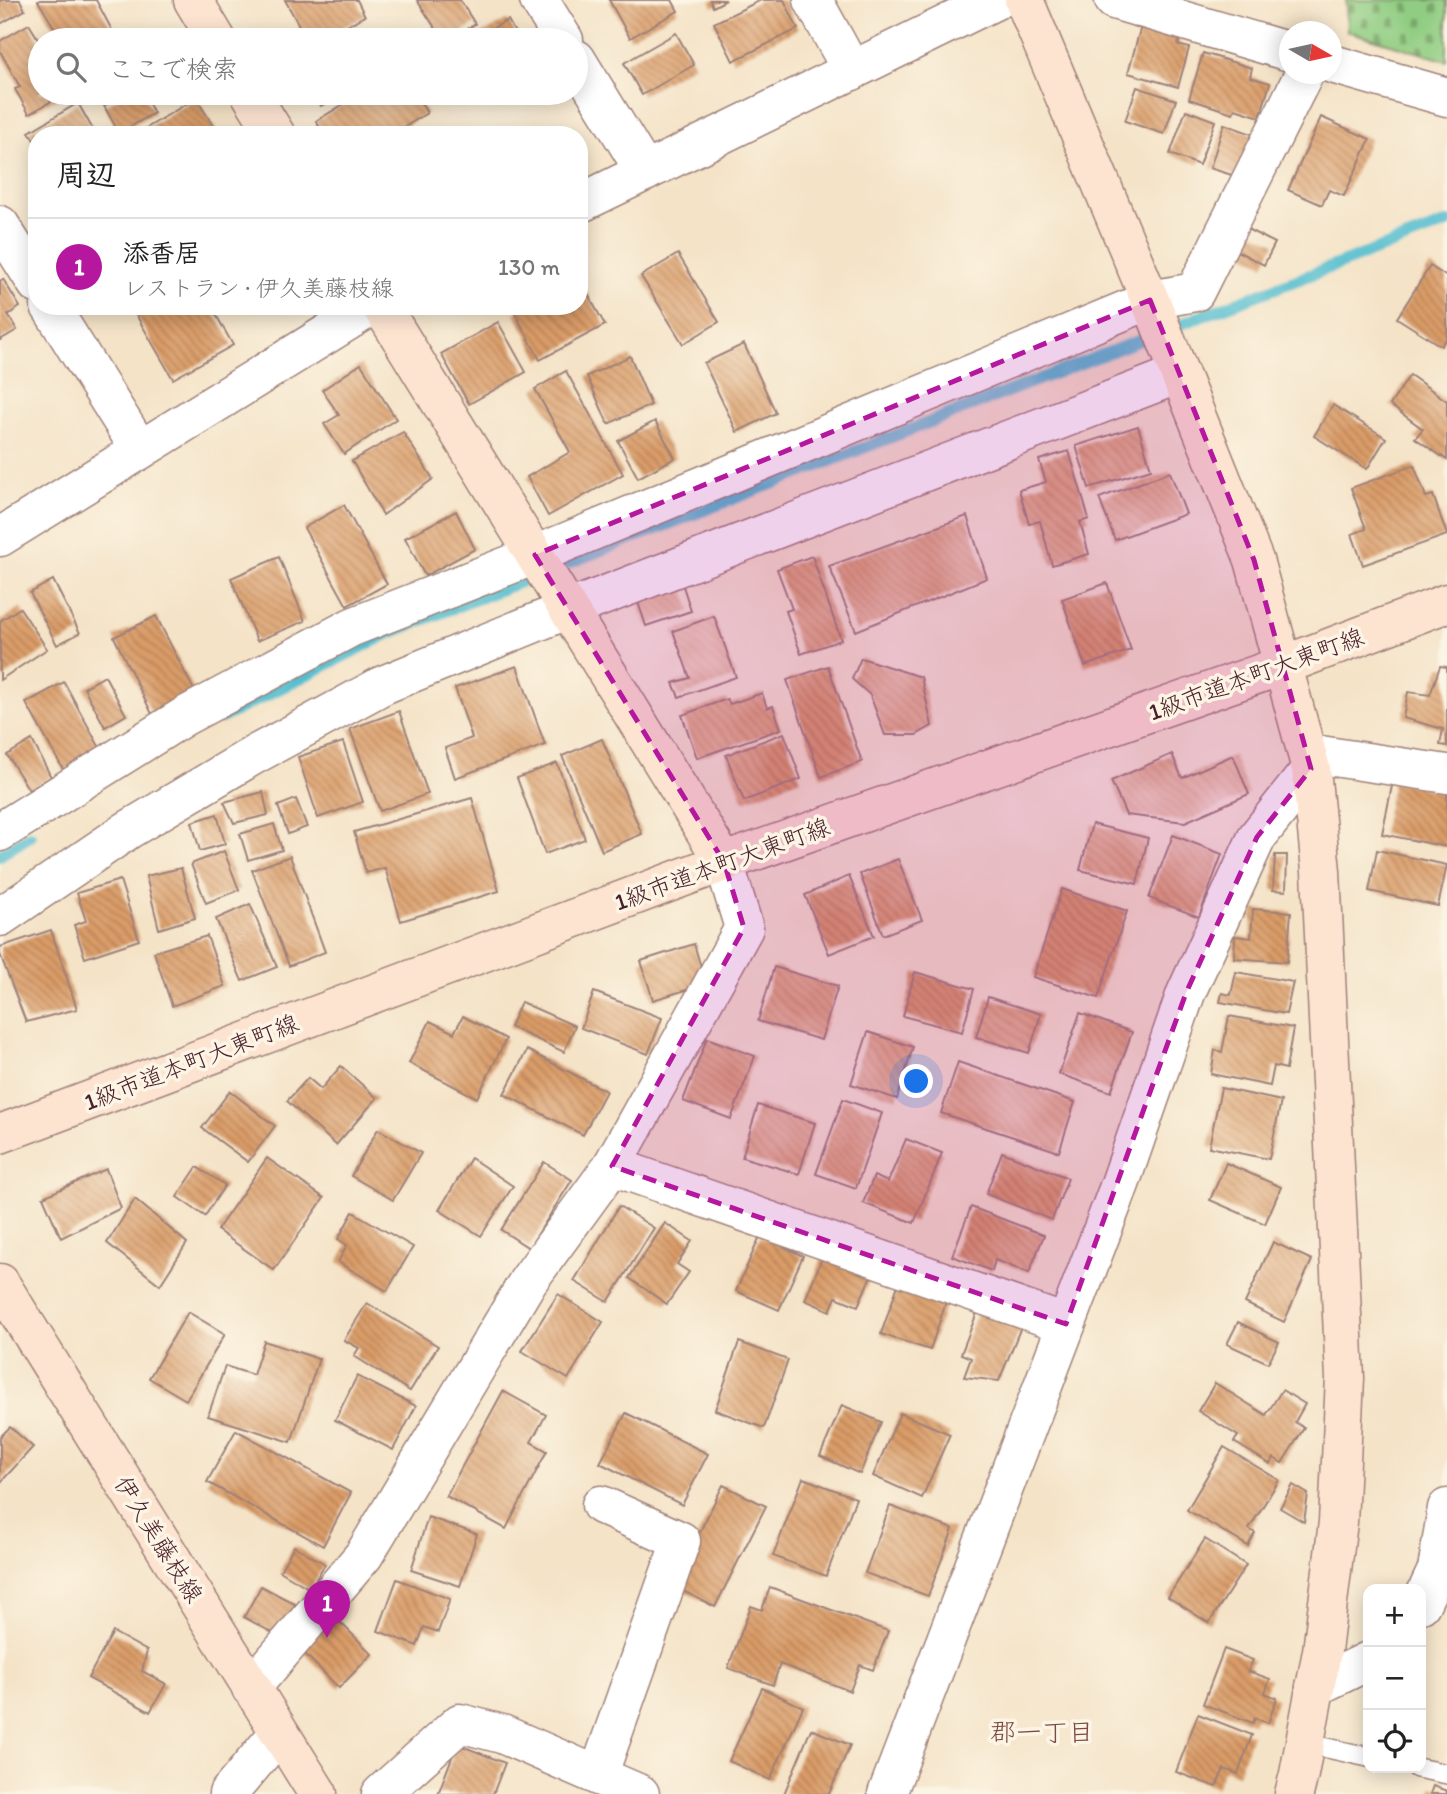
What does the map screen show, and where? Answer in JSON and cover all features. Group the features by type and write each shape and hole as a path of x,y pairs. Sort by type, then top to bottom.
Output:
{"street":[{"path":"192,0 210,28"},
{"path":"539,0 556,28"},
{"path":"813,0 852,71"},
{"path":"588,200 996,0"},
{"path":"1024,0 1178,369 1254,560 1309,761 1322,884 1345,1378 1338,1522 1322,1651 1294,1794"},
{"path":"1114,0 1279,49"},
{"path":"1342,67 1447,97"},
{"path":"588,79 645,172"},
{"path":"0,832 185,716 352,627 1152,306 1195,292 1299,84"},
{"path":"257,105 270,126"},
{"path":"0,225 28,270"},
{"path":"56,315 140,450"},
{"path":"0,537 358,315"},
{"path":"251,1688 364,1555 528,1281 612,1166 744,929 724,862 388,315"},
{"path":"0,917 128,830 254,755 383,685 1178,369"},
{"name":"1級市道本町大東町線","path":"0,1134 724,862 1283,665 1447,603"},
{"path":"1309,761 1447,774"},
{"path":"887,1794 1119,1184 1186,993 1257,836 1309,761"},
{"path":"612,1166 1066,1324"},
{"name":"伊久美藤枝線","path":"0,1283 318,1794"},
{"path":"598,1776 681,1541 601,1505"},
{"path":"1426,1593 1437,1570 1447,1508"},
{"path":"1315,1687 1363,1663"},
{"path":"381,1794 460,1723 502,1734 640,1794"},
{"path":"229,1794 279,1733"}],"lane":[{"path":"1305,1743 1363,1756"},
{"path":"1426,1770 1447,1774"}],"highlighted area":[{"path":"1150,300 1254,560 1311,769 1257,837 1186,993 1066,1324 612,1166 744,928 724,862 535,555"}],"green space":[{"path":"1346,0 1447,0 1447,61 1347,31"}],"building":[{"path":"0,0 20,0 25,10 0,24"},
{"path":"96,0 111,28 55,28 38,1"},
{"path":"285,0 357,0 365,16 342,28 300,28"},
{"path":"417,0 460,0 475,24 469,28 435,28"},
{"path":"609,0 672,0 678,11 630,38"},
{"path":"710,0 726,0 713,7"},
{"path":"761,0 784,0 798,29 733,61 714,23"},
{"path":"508,20 512,28 493,28"},
{"path":"29,24 31,28 28,28 28,105 45,105 29,114 15,89 20,87 0,51 0,41"},
{"path":"1141,26 1181,37 1178,45 1189,48 1178,87 1128,73"},
{"path":"676,33 694,65 642,95 624,63"},
{"path":"1203,53 1252,68 1250,77 1270,83 1260,117 1235,109 1233,113 1189,99"},
{"path":"1137,87 1176,100 1164,134 1125,121"},
{"path":"79,105 91,126 39,126"},
{"path":"150,105 154,113 131,126 115,126 104,106"},
{"path":"184,105 200,105 214,126 150,126"},
{"path":"342,105 422,105 427,113 406,126 319,126 316,121"},
{"path":"1186,110 1215,121 1199,165 1170,154"},
{"path":"1321,117 1370,139 1344,196 1329,190 1322,205 1288,190"},
{"path":"1224,124 1255,135 1241,178 1210,168"},
{"path":"1245,228 1275,243 1264,265 1235,250"},
{"path":"678,254 719,322 683,344 641,276"},
{"path":"1430,266 1447,277 1447,337 1441,346 1397,318"},
{"path":"3,279 20,307 8,315 17,330 0,340 0,281"},
{"path":"588,294 605,325 540,360 516,315 588,315"},
{"path":"136,315 216,315 233,345 173,379"},
{"path":"498,322 526,372 469,404 441,354"},
{"path":"744,344 776,413 737,432 704,363"},
{"path":"630,356 651,405 608,424 587,376"},
{"path":"361,364 396,419 344,454 324,424 339,415 322,390"},
{"path":"566,371 623,474 548,516 527,477 570,452 535,389"},
{"path":"1410,375 1447,401 1447,460 1415,438 1423,429 1390,405"},
{"path":"1333,405 1386,438 1367,469 1314,436"},
{"path":"655,421 675,458 638,478 618,441"},
{"path":"1138,426 1151,469 1089,488 1076,446"},
{"path":"403,432 433,479 383,515 352,461"},
{"path":"1069,451 1089,519 1080,522 1089,554 1052,565 1040,521 1029,524 1019,490 1046,482 1039,460"},
{"path":"1414,465 1426,497 1433,495 1447,535 1363,565 1352,534 1366,529 1351,488"},
{"path":"1170,472 1186,514 1115,540 1099,498"},
{"path":"344,505 387,584 347,606 304,528"},
{"path":"456,511 475,549 425,576 405,538"},
{"path":"967,516 987,578 856,631 829,566"},
{"path":"812,556 841,640 801,654 786,611 792,609 777,569"},
{"path":"279,557 305,621 257,641 231,578"},
{"path":"53,580 80,633 57,645 30,593"},
{"path":"1107,583 1131,650 1085,666 1062,599"},
{"path":"683,586 691,611 646,626 638,602"},
{"path":"20,608 47,649 0,680 0,621"},
{"path":"156,616 198,698 155,720 114,637"},
{"path":"714,616 736,677 679,697 673,683 690,678 673,631"},
{"path":"861,658 921,677 932,726 916,735 885,735 870,695 852,679"},
{"path":"517,666 545,745 455,778 445,748 472,738 455,688"},
{"path":"828,666 862,762 821,777 787,680"},
{"path":"1440,666 1447,667 1447,746 1440,745 1443,729 1403,718 1408,692 1430,695"},
{"path":"105,676 126,715 105,727 84,688"},
{"path":"64,682 101,750 64,771 26,703"},
{"path":"762,693 767,708 773,706 781,729 697,758 682,715 727,699 730,704"},
{"path":"399,711 428,794 380,811 350,729"},
{"path":"784,733 801,779 744,801 726,755"},
{"path":"602,739 642,834 602,851 562,756"},
{"path":"32,740 51,777 29,790 7,755"},
{"path":"343,742 363,802 318,818 298,757"},
{"path":"1172,754 1182,778 1233,755 1249,794 1185,822 1126,815 1111,781"},
{"path":"557,763 585,839 545,854 517,778"},
{"path":"1393,781 1447,793 1447,847 1382,834"},
{"path":"263,792 268,815 234,823 224,802"},
{"path":"472,798 499,891 401,921 385,868 366,873 354,832"},
{"path":"296,799 307,827 288,834 278,806"},
{"path":"217,814 225,844 200,851 192,822"},
{"path":"274,824 282,850 248,860 240,834"},
{"path":"1092,824 1148,838 1137,884 1080,870"},
{"path":"1173,835 1222,854 1199,917 1149,898"},
{"path":"1377,850 1447,865 1438,906 1369,891"},
{"path":"224,851 239,890 206,903 191,864"},
{"path":"1275,855 1287,855 1286,891 1273,890"},
{"path":"290,856 325,952 289,966 252,870"},
{"path":"898,859 922,920 883,935 860,874"},
{"path":"181,868 195,918 159,929 146,876"},
{"path":"849,876 874,936 829,954 805,895"},
{"path":"120,880 139,940 85,958 74,925 86,921 77,893"},
{"path":"1062,889 1127,911 1098,998 1033,977"},
{"path":"250,904 277,967 242,981 216,919"},
{"path":"1253,909 1291,912 1287,962 1234,958 1235,936 1251,938"},
{"path":"51,930 77,1009 26,1022 0,954 0,947"},
{"path":"207,936 225,986 172,1006 154,952"},
{"path":"694,944 706,984 653,1000 641,961"},
{"path":"774,967 838,986 821,1040 758,1021"},
{"path":"915,972 974,989 962,1032 903,1016"},
{"path":"1236,972 1293,982 1286,1014 1220,1002 1222,993 1231,995"},
{"path":"594,992 662,1018 648,1054 581,1028"},
{"path":"988,997 1041,1014 1029,1053 976,1037"},
{"path":"521,1002 575,1026 564,1052 510,1027"},
{"path":"1080,1013 1132,1032 1111,1092 1059,1074"},
{"path":"463,1016 506,1039 477,1098 409,1063 430,1021 454,1033"},
{"path":"1229,1016 1293,1028 1286,1069 1274,1066 1270,1086 1211,1074 1215,1050 1222,1052"},
{"path":"868,1032 913,1047 897,1099 851,1084"},
{"path":"707,1038 755,1056 731,1119 683,1101"},
{"path":"527,1050 606,1091 583,1135 504,1094"},
{"path":"958,1062 1075,1102 1059,1152 941,1113"},
{"path":"341,1066 377,1098 336,1145 287,1101 308,1078 321,1089"},
{"path":"1221,1088 1281,1101 1269,1159 1209,1147"},
{"path":"230,1091 275,1126 248,1162 202,1128"},
{"path":"843,1099 882,1113 856,1188 816,1174"},
{"path":"758,1105 815,1123 799,1174 742,1157"},
{"path":"378,1129 421,1153 393,1200 351,1176"},
{"path":"906,1139 942,1153 914,1223 863,1203 874,1176 888,1182"},
{"path":"1002,1152 1068,1178 1052,1220 986,1194"},
{"path":"267,1158 324,1198 274,1270 217,1230"},
{"path":"471,1158 513,1186 481,1236 439,1210"},
{"path":"544,1162 572,1180 529,1248 501,1230"},
{"path":"1226,1163 1281,1187 1265,1224 1210,1200"},
{"path":"197,1167 225,1185 205,1216 177,1197"},
{"path":"106,1169 121,1208 61,1238 43,1197"},
{"path":"135,1199 187,1243 160,1285 107,1243"},
{"path":"619,1206 654,1228 608,1302 574,1281"},
{"path":"971,1207 1044,1235 1029,1273 995,1260 992,1271 952,1256"},
{"path":"353,1212 413,1247 387,1291 338,1262 347,1245 338,1239"},
{"path":"665,1223 692,1241 677,1264 689,1272 667,1304 629,1278"},
{"path":"760,1236 803,1256 779,1310 736,1291"},
{"path":"1273,1242 1312,1260 1284,1322 1245,1303"},
{"path":"825,1251 873,1271 858,1306 836,1297 830,1311 805,1300"},
{"path":"900,1279 948,1296 930,1350 881,1334"},
{"path":"558,1294 603,1322 568,1379 522,1351"},
{"path":"367,1303 438,1346 410,1391 354,1356 359,1348 344,1340"},
{"path":"980,1305 1023,1322 999,1381 964,1377 971,1358 961,1354"},
{"path":"188,1312 225,1334 186,1400 149,1378"},
{"path":"1238,1322 1279,1342 1268,1363 1227,1344"},
{"path":"264,1341 319,1359 291,1442 208,1416 225,1366 253,1375"},
{"path":"739,1342 788,1360 764,1428 715,1410"},
{"path":"357,1376 416,1406 393,1450 335,1420"},
{"path":"1215,1383 1266,1415 1282,1390 1305,1404 1295,1422 1304,1428 1282,1463 1274,1458 1270,1464 1234,1442 1238,1436 1198,1411"},
{"path":"503,1391 546,1415 531,1442 547,1451 506,1529 446,1496"},
{"path":"842,1405 881,1422 860,1474 820,1456"},
{"path":"626,1413 708,1454 682,1505 600,1463"},
{"path":"900,1413 950,1434 922,1498 873,1476"},
{"path":"10,1427 33,1447 0,1483 0,1437"},
{"path":"236,1430 351,1493 323,1546 207,1482"},
{"path":"1224,1447 1279,1480 1249,1529 1255,1533 1248,1546 1187,1510"},
{"path":"803,1478 856,1498 826,1576 773,1556"},
{"path":"723,1485 766,1506 715,1607 673,1586"},
{"path":"1293,1485 1308,1494 1304,1522 1280,1508"},
{"path":"890,1506 953,1529 928,1596 865,1573"},
{"path":"428,1517 477,1534 460,1586 411,1570"},
{"path":"1205,1539 1246,1565 1209,1623 1168,1597"},
{"path":"294,1546 325,1564 310,1589 280,1571"},
{"path":"397,1579 450,1599 438,1632 424,1627 417,1646 378,1631"},
{"path":"261,1586 295,1604 278,1636 244,1617"},
{"path":"770,1587 888,1631 873,1670 860,1665 850,1691 780,1664 773,1685 728,1668 751,1606 762,1610"},
{"path":"334,1616 372,1654 339,1688 301,1650"},
{"path":"113,1632 147,1651 142,1671 166,1684 150,1712 88,1678"},
{"path":"1224,1649 1253,1660 1248,1671 1270,1679 1265,1693 1277,1698 1268,1723 1255,1718 1253,1723 1203,1704"},
{"path":"762,1688 803,1707 770,1780 729,1761"},
{"path":"1198,1714 1252,1735 1238,1774 1224,1769 1216,1787 1176,1772"},
{"path":"811,1729 850,1745 829,1794 784,1794"},
{"path":"457,1744 505,1763 493,1794 438,1794"},
{"path":"1433,1786 1447,1791 1447,1794 1430,1794"}],"waterway":[{"path":"221,718 389,633 1447,223"},
{"path":"0,855 30,836"}],"place":[{"name":"添香居","path":"327,1638"}],"district":[{"name":"郡一丁目","path":"1042,1732"}]}
